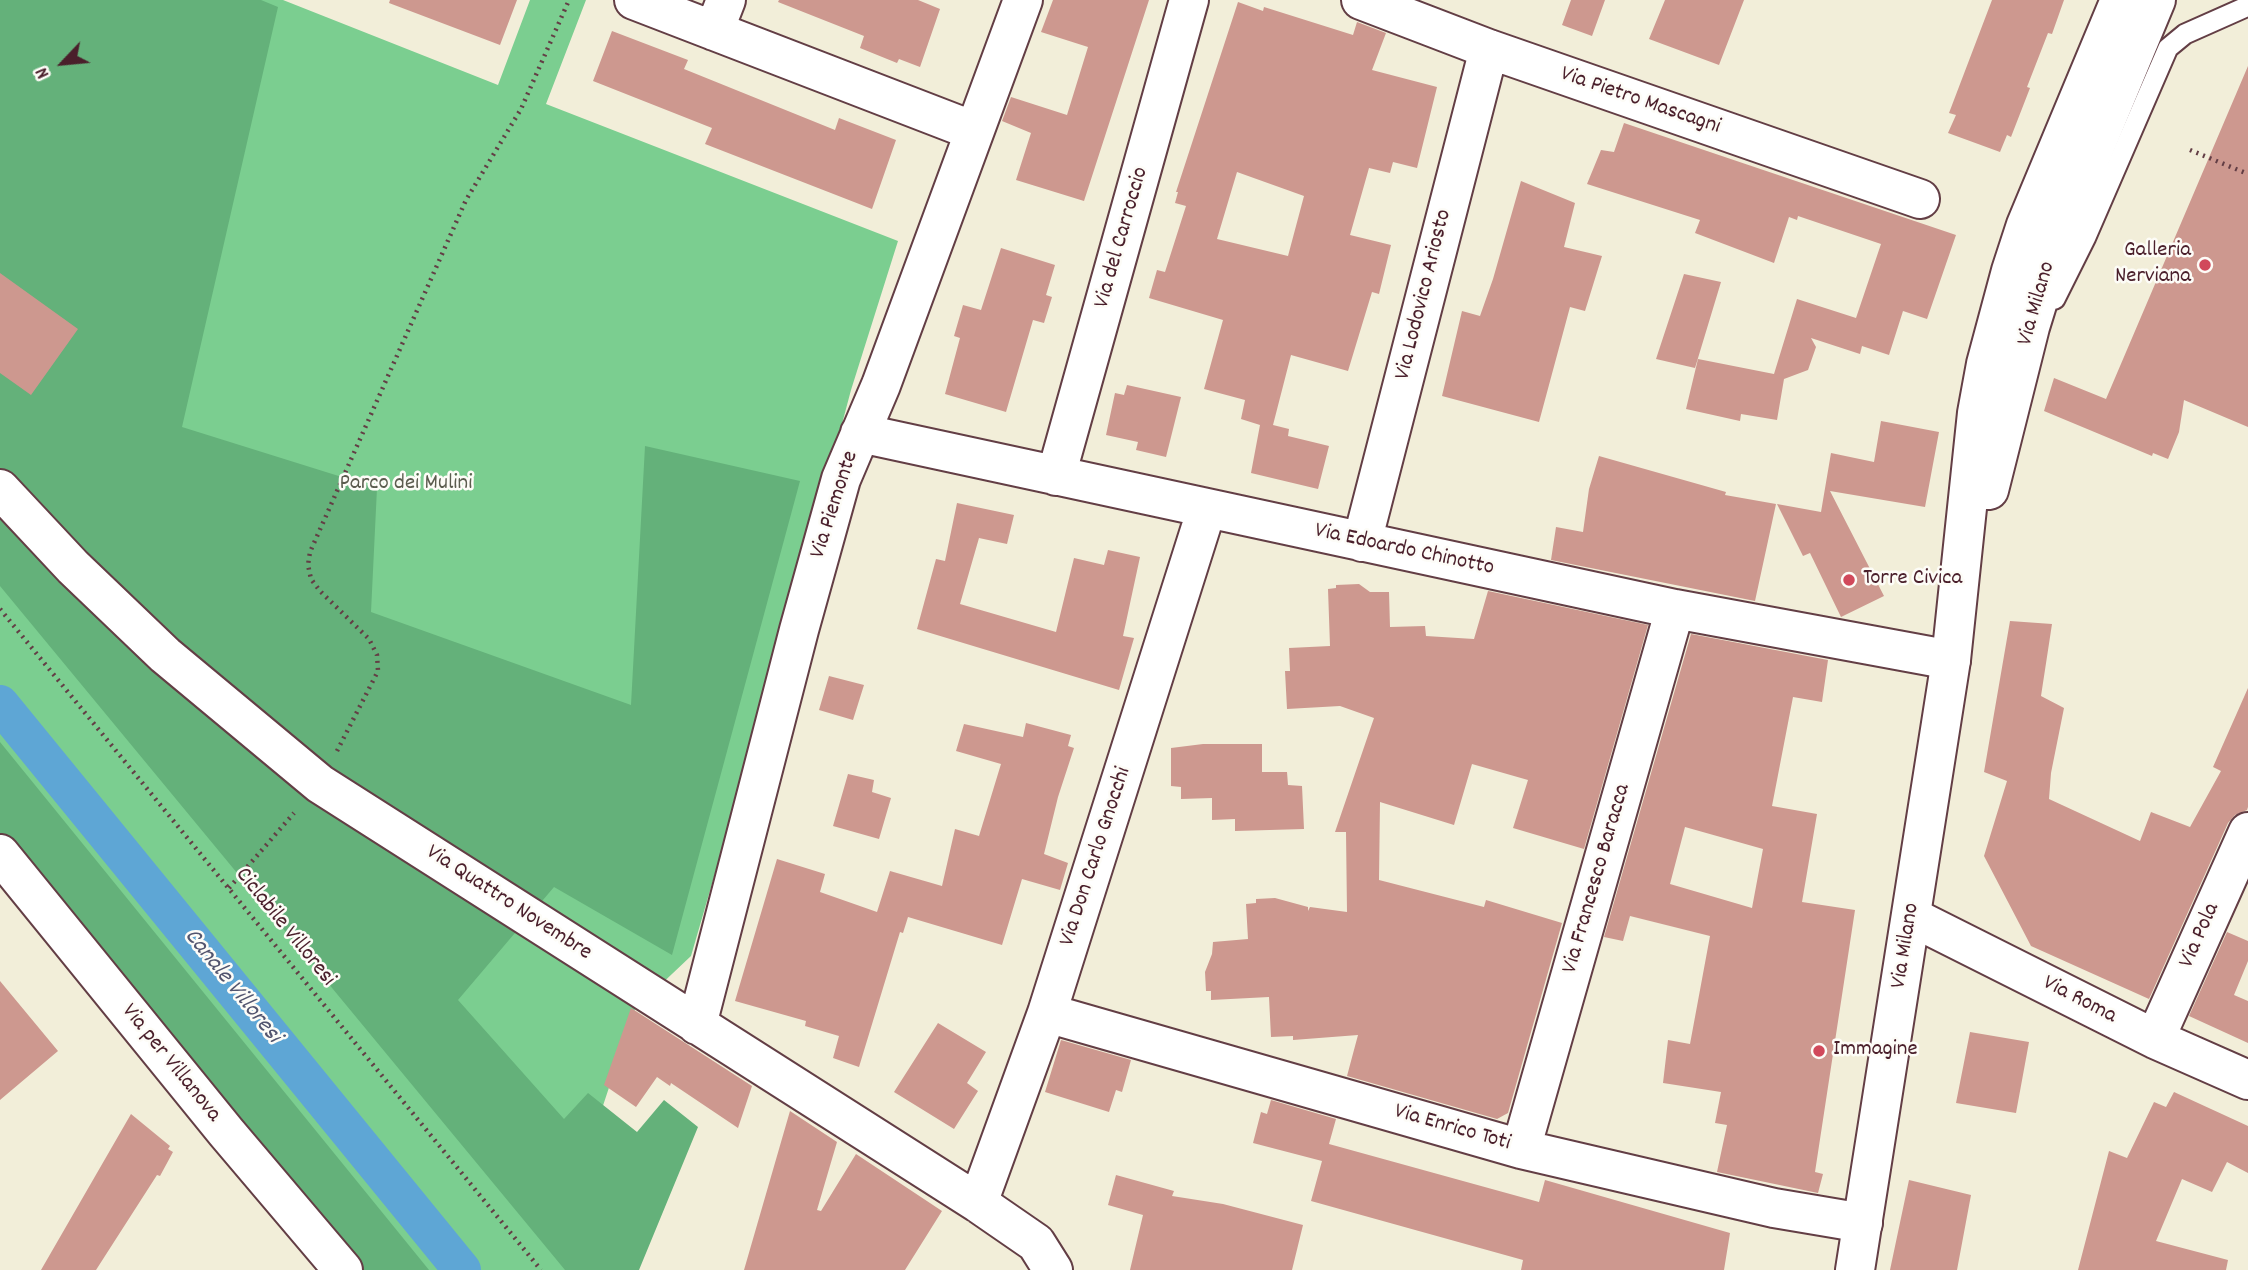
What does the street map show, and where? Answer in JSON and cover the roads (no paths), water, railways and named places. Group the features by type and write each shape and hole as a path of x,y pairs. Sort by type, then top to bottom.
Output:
{"street":[{"path":"634,0 720,16 974,131"},
{"name":"Via Piemonte","path":"697,1025 799,630 841,479 881,385 1023,0"},
{"name":"Via del Carroccio","path":"1056,476 1189,0"},
{"name":"Via Pietro Mascagni","path":"1361,0 1489,49 1920,199"},
{"name":"Via Milano","path":"1855,1270 1951,660 1978,412 1998,318 2026,225 2120,0"},
{"name":"Via Milano","path":"1956,621 2030,327 2058,236 2156,0"},
{"name":"Via Lodovico Ariosto","path":"1362,542 1489,49"},
{"name":"Via Edoardo Chinotto","path":"860,433 1675,609 1951,660"},
{"name":"Via Quattro Novembre","path":"0,489 73,567 166,654 320,784 978,1202 1036,1243 1053,1270"},
{"name":"Via Don Carlo Gnocchi","path":"978,1202 1047,1013 1207,508"},
{"name":"Via Francesco Baracca","path":"1521,1149 1675,609"},
{"name":"Via Pola","path":"2155,1039 2248,832"},
{"name":"Via per Villanova","path":"0,854 226,1132 343,1270"},
{"name":"Via Roma","path":"1912,917 2155,1039 2248,1080"},
{"name":"Via Enrico Toti","path":"1047,1013 1521,1149 1774,1208 1863,1223"}],"lane":[{"path":"2019,372 2085,237 2168,48 2185,34 2248,6"}],"waterway":[{"name":"Canale Villoresi","path":"0,704 462,1270"}],"place":[{"name":"Galleria Nerviana","path":"2205,265"},
{"name":"Torre Civica","path":"1849,580"},
{"name":"Immagine","path":"1819,1051"}],"park label":[{"name":"Parco dei Mulini","path":"406,485"}]}
